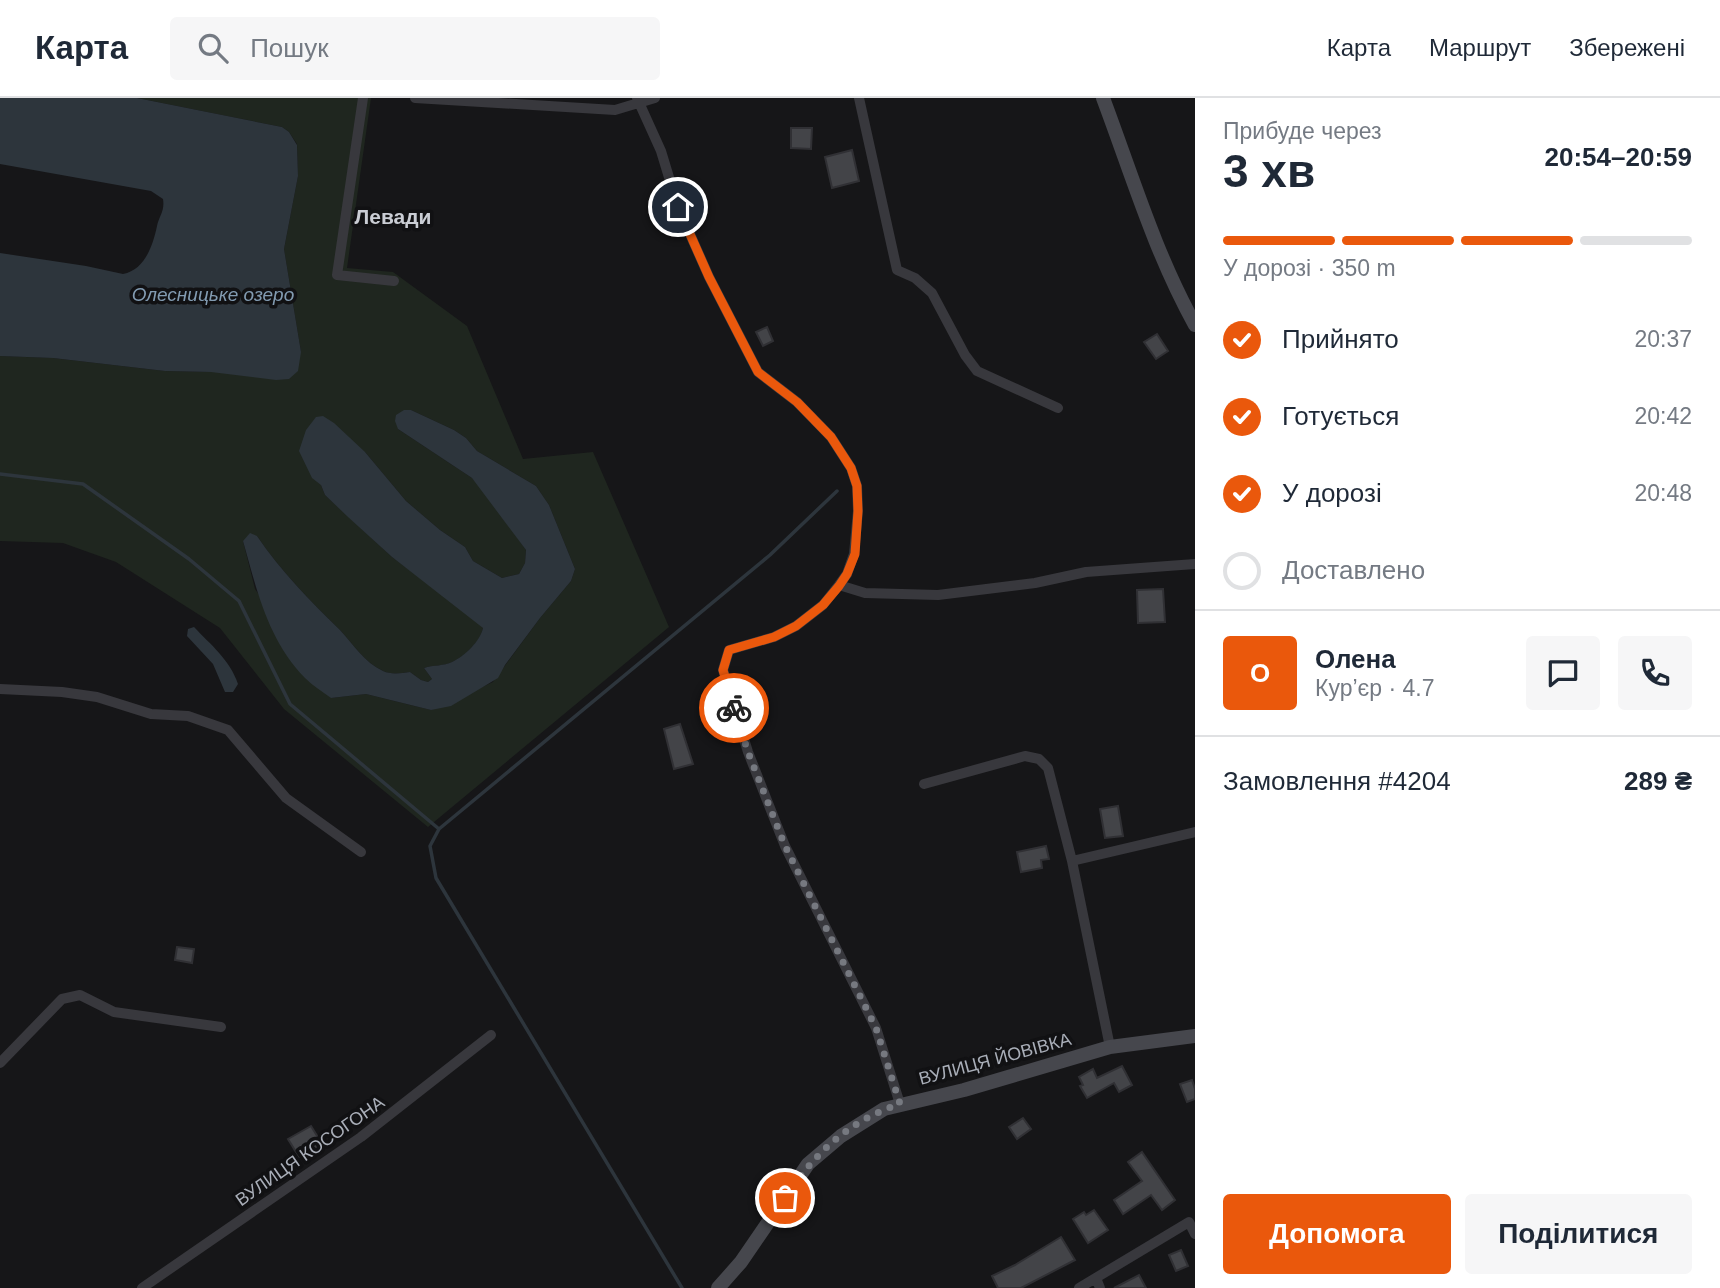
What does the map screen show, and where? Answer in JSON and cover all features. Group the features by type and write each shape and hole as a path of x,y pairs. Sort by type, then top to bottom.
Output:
{"street":[{"path":"362,98 337,275 394,281"},
{"path":"415,98 615,110 637,100 655,98"},
{"path":"859,98 897,270 915,278 932,293 965,355 977,371 1059,408"},
{"path":"1103,98 1149,227 1176,291 1195,325"},
{"path":"637,100 661,151 678,207 709,277 758,372 797,402 831,437 851,468 857,486 855,554 839,586 823,605 796,626 774,637 729,650 723,670 748,752 785,846 876,1028 900,1104"},
{"path":"839,586 865,593 938,594 1035,583 1086,572 1195,564"},
{"path":"0,688 97,697 150,714 188,716 228,730 286,798 361,852"},
{"path":"924,784 1024,756 1039,759 1048,768 1072,861 1111,1047"},
{"path":"1072,861 1195,832"},
{"path":"0,1063 62,999 80,995 114,1012 221,1027"},
{"name":"ВУЛИЦЯ КОСОГОНА","path":"142,1288 361,1137 491,1035"},
{"name":"ВУЛИЦЯ ЙОВІВКА","path":"718,1288 741,1262 816,1157 865,1120 900,1104 964,1090 1111,1047 1195,1035"},
{"path":"1079,1288 1098,1283 1189,1222 1195,1234"}],"shaded area":[{"path":"137,98 371,98 347,268 393,272 467,326 523,459 593,452 669,627 428,827 284,709 220,628 116,562 63,543 0,541 0,356 53,358 165,371 211,372 301,352 284,249 298,176 297,144 282,127","holes":["411,410 466,438 477,451 536,486 549,505 575,569 571,581 493,682 431,710 366,694 331,698 255,589 243,541 257,536 296,585 370,663 386,672 410,672 428,682 432,679 424,668 449,663 462,656 475,643 483,628 392,557 325,495 321,485 365,452 406,501 465,547 473,561 502,578 519,574 525,563 526,550 484,490 472,478 398,429"]}],"water":[{"name":"Олесницьке озеро","path":"0,98 137,98 282,127 289,132 297,145 298,176 284,249 301,352 298,371 289,379 276,380 53,358 0,356 0,253 123,274 131,272 147,256 163,210 163,199 151,191 0,164"},
{"path":"404,410 411,410 454,430 466,438 477,451 536,486 549,505 575,569 571,581 540,618 498,678 451,706 431,710 366,694 331,698 308,681 282,648 265,614 243,541 250,533 257,536 307,597 365,658 383,671 410,672 428,682 432,679 424,668 449,663 462,656 475,643 483,628 392,557 325,495 321,485 312,478 299,451 306,430 316,417 323,416 365,452 406,501 465,547 473,561 502,578 519,574 525,563 526,550 472,478 398,429 396,415"},
{"path":"194,627 219,653 235,675 238,684 233,692 225,692 213,664 187,636 188,629"}],"building":[{"path":"791,128 812,128 811,149 791,148"},
{"path":"852,150 859,181 832,188 825,157"},
{"path":"767,327 773,341 763,346 756,332"},
{"path":"1157,334 1168,351 1156,359 1144,342"},
{"path":"1163,589 1165,622 1138,623 1137,590"},
{"path":"680,724 693,764 674,769 664,729"},
{"path":"1118,806 1123,836 1105,838 1100,809"},
{"path":"1046,846 1049,859 1041,860 1042,868 1021,872 1017,852"},
{"path":"177,947 194,949 192,963 175,960"},
{"path":"1122,1066 1132,1085 1119,1092 1114,1083 1087,1098 1080,1086 1083,1085 1079,1077 1093,1069 1097,1078"},
{"path":"1192,1080 1195,1099 1187,1102 1180,1084"},
{"path":"1023,1118 1031,1129 1017,1139 1009,1127"},
{"path":"311,1126 322,1144 299,1157 288,1139"},
{"path":"1142,1152 1175,1200 1162,1210 1151,1195 1123,1214 1114,1200 1142,1181 1128,1162"},
{"path":"1094,1210 1108,1230 1088,1243 1073,1219 1084,1212 1086,1215"},
{"path":"1061,1237 1075,1260 1021,1288 998,1288 992,1276"},
{"path":"1181,1250 1188,1266 1176,1271 1169,1255"},
{"path":"1139,1275 1146,1288 1114,1288"}],"waterway":[{"path":"0,474 83,484 189,559 239,601 290,704 439,829"},
{"path":"682,1288 436,878 430,846 439,829 770,555 837,491"}],"way so far":[{"path":"734,708 748,752 785,846 876,1028 900,1104 884,1109 865,1120 823,1150 808,1164 785,1198"}],"district":[{"name":"Левади","path":"393,217"}],"route":[{"path":"678,207 709,277 758,372 797,402 831,437 851,468 857,486 855,554 847,574 823,605 796,626 774,637 729,650 723,670 734,708"}]}
